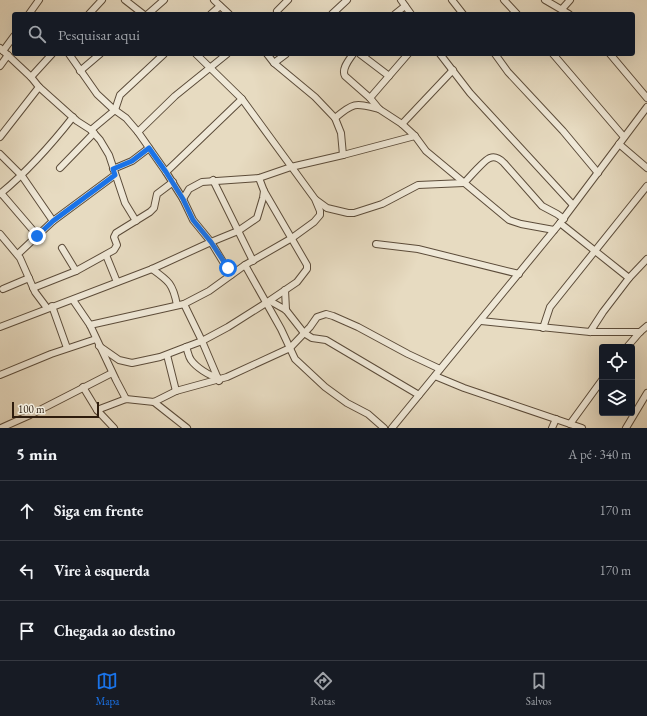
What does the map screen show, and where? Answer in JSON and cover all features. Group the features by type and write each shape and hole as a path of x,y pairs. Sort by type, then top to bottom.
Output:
{"street":[{"path":"31,12 39,0"},
{"path":"91,12 102,0"},
{"path":"124,0 140,12"},
{"path":"150,12 164,0"},
{"path":"214,0 227,12"},
{"path":"277,11 288,0"},
{"path":"334,12 347,0"},
{"path":"401,0 410,12"},
{"path":"461,12 454,2 462,0"},
{"path":"504,0 515,12"},
{"path":"545,0 566,12"},
{"path":"562,9 570,0"},
{"path":"213,12 220,6"},
{"path":"398,12 405,6"},
{"path":"0,66 4,52 12,39"},
{"path":"4,52 31,76 39,87 73,117 92,131 100,140 109,155 125,203 136,221"},
{"path":"31,76 50,56"},
{"path":"70,56 97,94 126,118 138,132 173,182 193,220 211,242 231,275"},
{"path":"80,71 98,56"},
{"path":"60,168 92,131 115,110 120,95 162,56"},
{"path":"91,327 180,305 208,291 245,266 292,238 314,222 320,215 320,209 315,199 242,99 198,56"},
{"path":"138,132 175,96 225,56"},
{"path":"269,56 274,63 315,97 335,118 341,133 343,155"},
{"path":"274,63 283,56"},
{"path":"352,56 343,72 345,76 370,98 378,109"},
{"path":"363,56 388,76"},
{"path":"370,98 406,56"},
{"path":"442,56 470,93 574,205"},
{"path":"496,56 508,72 563,131 598,173"},
{"path":"555,56 624,137"},
{"path":"612,56 647,98"},
{"path":"402,124 453,70"},
{"path":"0,138 39,87"},
{"path":"166,172 242,99"},
{"path":"335,118 353,105 363,105 378,109 402,124 415,136 426,150 509,220 521,224 554,230"},
{"path":"392,428 562,221 647,107"},
{"path":"37,236 1,193 22,176 48,148 73,117"},
{"path":"177,189 189,189 202,182 213,180 259,178 291,167 415,136"},
{"path":"619,144 647,168"},
{"path":"18,254 53,221 114,172 149,148"},
{"path":"0,154 22,176 53,221"},
{"path":"315,199 327,208 354,214 382,204 418,185 464,183 488,158 498,158 542,206 557,214 562,221 595,251 629,278"},
{"path":"99,346 119,360 132,363 167,354 202,341 239,321 297,282 307,269 305,259 264,191 259,178"},
{"path":"213,180 253,261"},
{"path":"33,288 76,271 106,255 116,247 117,244 114,237 116,232 152,211 157,194 173,182"},
{"path":"543,328 550,307 647,186"},
{"path":"183,199 189,189"},
{"path":"0,327 152,269 238,231 257,218 264,191"},
{"path":"0,234 18,254 40,300 50,307 67,348"},
{"path":"0,246 6,241"},
{"path":"376,244 418,249 518,274"},
{"path":"62,248 76,271"},
{"path":"106,255 117,282"},
{"path":"590,332 629,278 647,259"},
{"path":"245,266 268,302 295,359 325,387 347,403 368,414 384,428"},
{"path":"152,269 169,282 180,305 202,341 218,379"},
{"path":"4,289 29,278"},
{"path":"285,290 286,310"},
{"path":"73,300 91,327 112,373 126,399"},
{"path":"268,302 286,310 304,333 312,338 326,340 419,395"},
{"path":"154,402 176,391 218,379 290,348 317,317 329,314 358,327 408,354 440,369"},
{"path":"481,321 590,332 640,332"},
{"path":"630,344 647,326"},
{"path":"86,342 91,327"},
{"path":"0,375 67,348 96,339"},
{"path":"186,347 194,363 208,375 218,379"},
{"path":"167,354 176,391"},
{"path":"109,366 119,360"},
{"path":"1,428 36,412 112,373"},
{"path":"435,376 464,388 582,428"},
{"path":"570,424 599,384"},
{"path":"83,388 97,410 114,428"},
{"path":"626,428 647,393"},
{"path":"97,410 126,399 154,402 187,428"},
{"path":"552,428 556,419"}],"route":[{"path":"37,236 53,221 115,175 113,169 138,158 149,148 183,199 193,220 211,242 228,268"}]}
